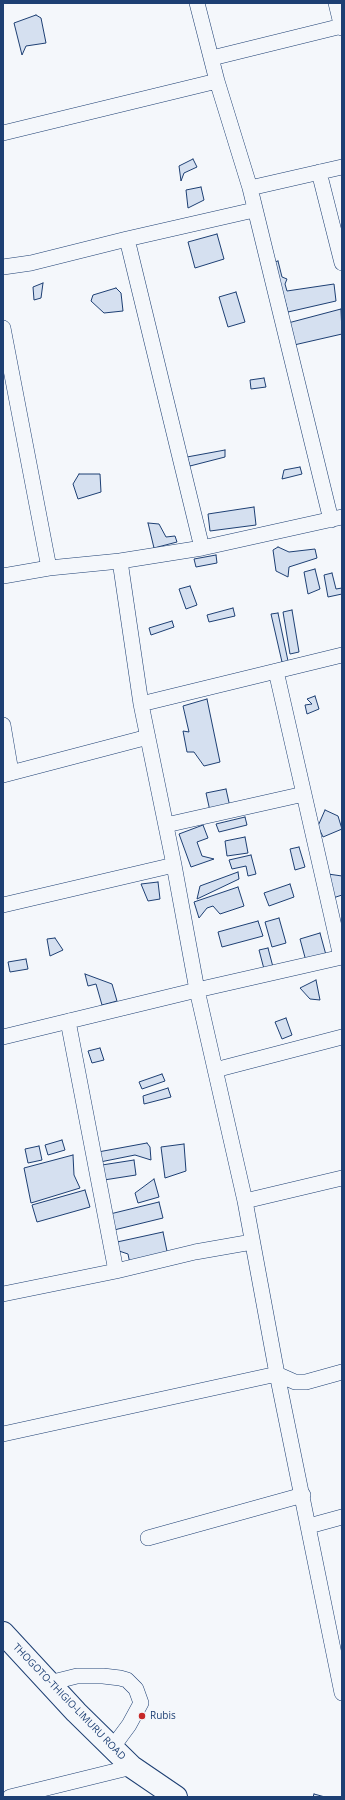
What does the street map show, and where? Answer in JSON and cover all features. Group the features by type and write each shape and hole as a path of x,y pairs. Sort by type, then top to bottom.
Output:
{"highway":[{"name":"THOGOTO-THIGIO-LIMURU ROAD","path":"3,1633 49,1683 132,1767 176,1797"}],"street":[{"path":"3,576 49,568 120,561 202,548 336,519 254,210 250,188 218,81 197,3"},
{"path":"212,58 342,26 336,3"},
{"path":"3,133 218,81"},
{"path":"250,188 342,167"},
{"path":"319,172 342,263"},
{"path":"3,267 31,263 254,210"},
{"path":"127,239 202,548"},
{"path":"3,328 49,568"},
{"path":"120,561 141,704 174,865 197,990 245,1201 277,1374 303,1495 342,1693"},
{"path":"141,704 342,655"},
{"path":"3,1037 341,957 276,671"},
{"path":"3,726 7,774 148,737"},
{"path":"166,825 304,794"},
{"path":"3,905 174,865"},
{"path":"68,1021 116,1271"},
{"path":"215,1070 342,1037"},
{"path":"245,1201 342,1178"},
{"path":"3,1294 116,1271 195,1252 252,1242"},
{"path":"3,1434 277,1374 295,1382 306,1382 342,1372"},
{"path":"148,1538 303,1495"},
{"path":"309,1526 342,1517"},
{"path":"49,1683 77,1676 103,1676 127,1680 136,1689 141,1703 129,1725 112,1748"},
{"path":"10,1797 132,1767"}],"building":[{"path":"36,15 41,18 46,43 26,46 22,55 14,23"},
{"path":"193,159 197,167 184,173 181,181 179,166"},
{"path":"201,187 204,200 188,208 186,190"},
{"path":"217,234 224,259 195,268 188,242"},
{"path":"278,261 282,277 287,279 285,284 287,291 334,284 336,301 288,312 274,262"},
{"path":"43,283 41,298 34,300 33,287"},
{"path":"116,288 121,293 123,311 104,313 91,301 93,295"},
{"path":"236,292 245,322 228,327 219,297"},
{"path":"341,309 342,334 294,345 288,323"},
{"path":"264,378 266,387 251,389 250,380"},
{"path":"225,450 225,457 190,466 187,457"},
{"path":"300,467 302,474 282,479 284,470"},
{"path":"79,474 100,474 101,492 78,499 73,484"},
{"path":"254,507 256,525 210,531 208,514"},
{"path":"148,523 159,524 166,537 175,536 177,542 154,548"},
{"path":"278,547 289,552 315,549 317,558 289,567 288,577 276,571 273,550"},
{"path":"216,555 217,563 196,567 194,559"},
{"path":"315,569 320,589 308,594 304,572"},
{"path":"332,573 336,589 342,588 342,594 328,597 324,575"},
{"path":"190,586 197,605 186,609 179,589"},
{"path":"233,608 235,616 209,622 207,615"},
{"path":"292,610 299,652 290,654 283,612"},
{"path":"278,613 288,661 282,662 271,614"},
{"path":"172,621 174,627 151,635 149,628"},
{"path":"315,696 319,709 307,714 305,705 312,704 307,699"},
{"path":"207,699 220,762 204,766 194,752 187,752 183,731 189,732 183,706"},
{"path":"226,789 230,807 210,811 206,793"},
{"path":"325,810 338,816 342,829 323,837 318,826"},
{"path":"245,817 247,825 219,832 216,824"},
{"path":"203,825 208,838 197,842 202,856 214,859 191,867 179,834"},
{"path":"245,837 248,853 227,856 225,841"},
{"path":"299,847 305,867 295,870 290,849"},
{"path":"251,855 256,874 248,876 246,866 232,869 229,860"},
{"path":"238,872 239,879 197,899 200,886"},
{"path":"328,874 342,876 342,895 333,898"},
{"path":"158,882 160,899 148,901 141,884"},
{"path":"290,884 294,897 269,906 264,893"},
{"path":"238,887 244,906 220,914 213,906 207,908 199,918 194,902"},
{"path":"279,918 286,943 272,947 265,922"},
{"path":"258,921 263,936 222,947 218,932"},
{"path":"320,933 326,955 306,961 300,939"},
{"path":"55,938 63,950 50,956 47,939"},
{"path":"268,948 273,967 264,969 259,950"},
{"path":"26,959 28,969 10,972 8,962"},
{"path":"85,974 112,984 117,1001 102,1005 96,984 88,986"},
{"path":"316,980 320,1000 310,999 300,988"},
{"path":"286,1018 292,1035 282,1039 275,1022"},
{"path":"100,1048 104,1060 92,1063 88,1051"},
{"path":"162,1074 165,1081 142,1089 139,1082"},
{"path":"168,1088 171,1097 144,1104 143,1096"},
{"path":"62,1140 65,1150 48,1155 45,1145"},
{"path":"147,1143 150,1147 151,1160 135,1155 100,1162 98,1152"},
{"path":"184,1144 186,1171 165,1178 161,1147"},
{"path":"39,1146 42,1160 28,1163 25,1149"},
{"path":"73,1155 74,1175 80,1188 31,1203 24,1168"},
{"path":"134,1160 136,1175 104,1180 102,1165"},
{"path":"154,1179 159,1197 138,1203 135,1193"},
{"path":"85,1190 90,1207 37,1222 32,1205"},
{"path":"159,1202 163,1218 114,1230 110,1214"},
{"path":"163,1232 168,1256 130,1264 128,1254 119,1251 117,1242"},
{"path":"314,1794 325,1797 313,1797"}],"place":[{"name":"Rubis","path":"142,1716"}]}
